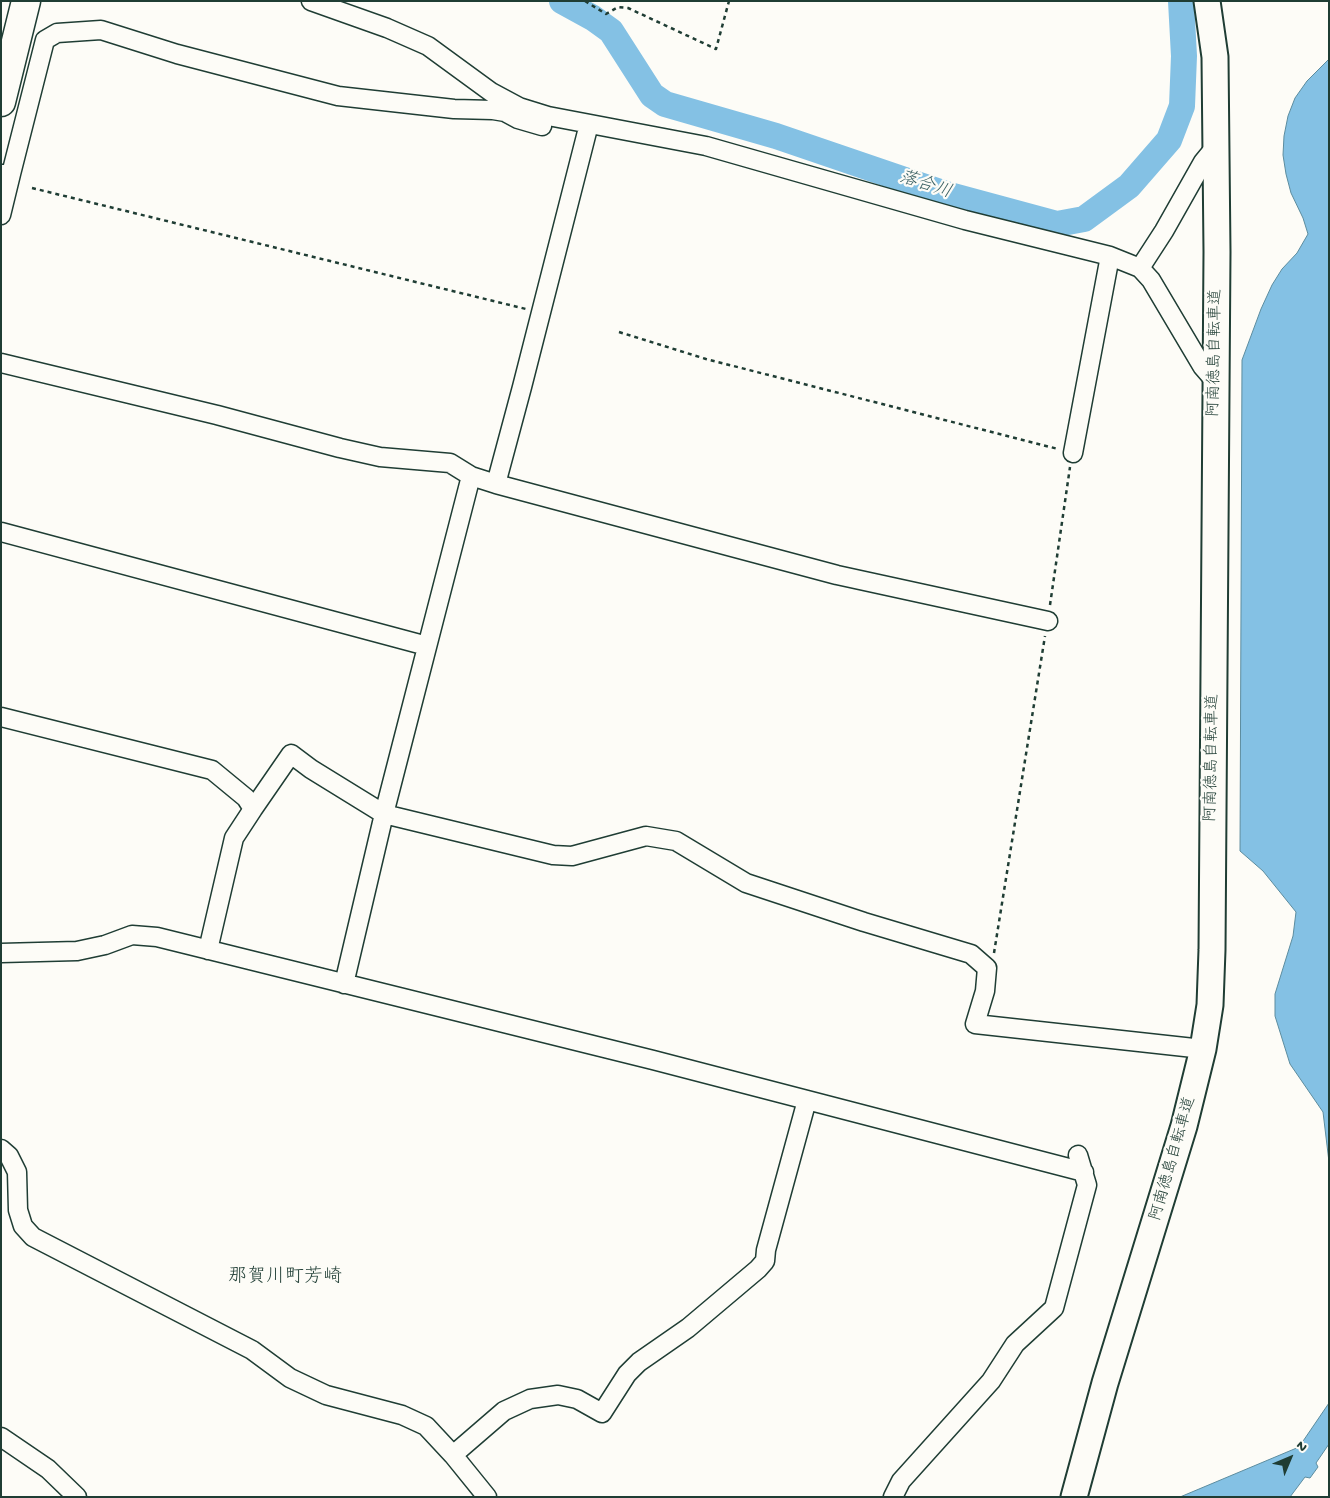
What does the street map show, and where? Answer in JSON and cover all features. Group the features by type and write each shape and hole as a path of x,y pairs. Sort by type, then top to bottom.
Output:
{"highway":[{"path":"1,102 26,1"}],"main road":[{"name":"阿南徳島自転車道","path":"1074,1497 1105,1383 1184,1126 1203,1050 1210,1006 1212,950 1215,381 1218,310 1215,57 1207,1"}],"street":[{"path":"311,1 387,28 428,46 491,92 519,107 588,129"},
{"path":"1,215 6,174 45,40 57,33 101,30 177,54 338,96 454,109 499,111 536,125 588,129 706,146 965,220 1110,256 1140,268 1151,280 1202,366 1215,381"},
{"path":"496,484 588,129"},
{"path":"1140,268 1164,231 1203,162 1217,145"},
{"path":"1073,452 1110,256"},
{"path":"1,364 217,415 380,457 450,463 471,476 496,484 837,575 1048,621"},
{"path":"344,984 384,814 471,476"},
{"path":"1,532 427,646"},
{"path":"1,717 212,770 246,798 253,809"},
{"path":"208,950 234,838 291,754 311,769 384,814 553,855 572,856 646,836 676,841 746,883 864,922 971,954 987,968 986,991 975,1024 1203,1050"},
{"path":"1,953 77,951 132,935 157,937 807,1100 1084,1172"},
{"path":"453,1455 504,1411 530,1399 558,1395 577,1399 602,1413 627,1374 639,1362 688,1328 758,1269 765,1261 766,1250 807,1100"},
{"path":"1,1149 9,1156 16,1172 18,1210 23,1226 33,1238 252,1350 290,1378 326,1395 402,1415 426,1426 453,1455 487,1497"},
{"path":"893,1497 901,1481 991,1382 1015,1344 1054,1308 1087,1185 1078,1155"},
{"path":"1,1436 48,1469 77,1497"}],"path":[{"path":"585,1 606,14 618,7 628,8 716,49 729,1"},
{"path":"32,188 532,311"},
{"path":"619,332 725,364 1073,452 1048,621 993,960 987,968"}],"water":[{"path":"1329,59 1329,1162 1323,1112 1290,1064 1275,1016 1275,994 1293,936 1296,912 1263,871 1240,851 1242,360 1272,285 1282,269 1297,253 1308,234 1303,218 1291,193 1286,174 1283,155 1284,136 1288,116 1295,98 1307,81"},
{"path":"1329,1403 1329,1444 1316,1463 1318,1467 1310,1478 1305,1477 1290,1497 1180,1497 1299,1447"}],"waterway":[{"name":"落合川","path":"562,1 593,18 611,31 652,95 665,104 776,136 946,194 1057,224 1084,219 1129,186 1169,140 1182,106 1184,56 1181,1"}],"district":[{"name":"那賀川町芳崎","path":"285,1278"}]}
